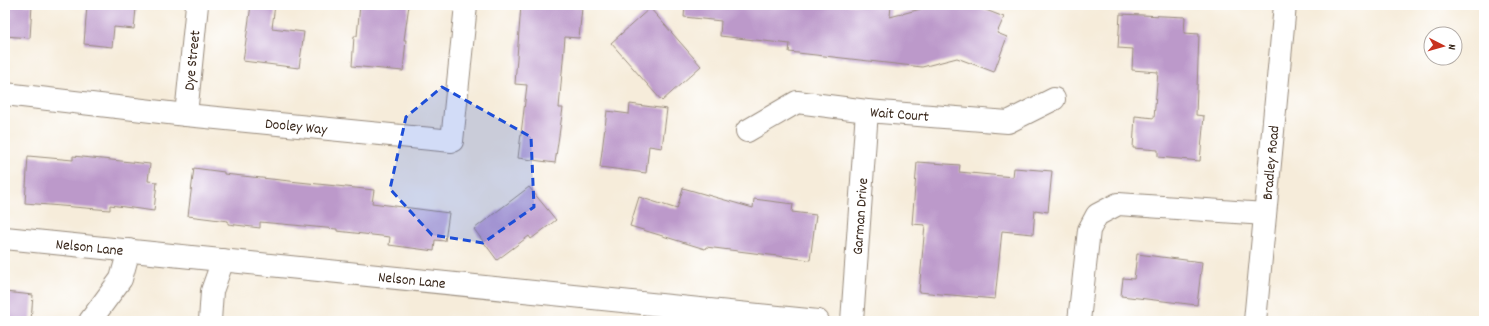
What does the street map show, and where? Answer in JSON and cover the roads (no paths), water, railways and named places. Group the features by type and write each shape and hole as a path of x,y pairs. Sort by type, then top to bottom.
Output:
{"street":[{"name":"Dye Street","path":"186,115 197,5"},
{"name":"Dooley Way","path":"5,94 186,115 452,141 466,5"},
{"name":"Bradley Road","path":"1255,321 1285,5"},
{"name":"Wait Court","path":"747,131 797,102 867,111 1008,122 1054,100"},
{"name":"Garman Drive","path":"852,321 867,111"},
{"path":"1079,321 1089,230 1097,216 1110,208 1118,204 1265,214"},
{"name":"Nelson Lane","path":"5,238 818,321"},
{"path":"90,321 121,279 129,250"},
{"path":"210,321 212,291 223,260"}]}
